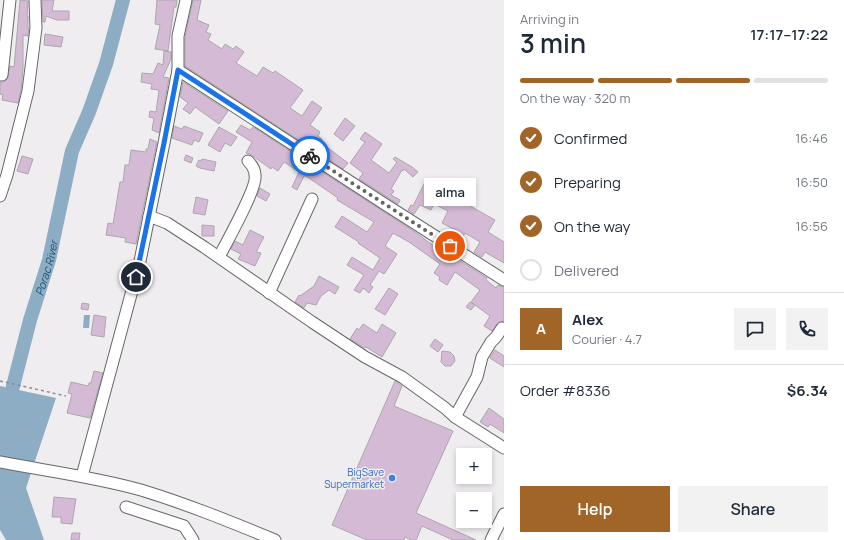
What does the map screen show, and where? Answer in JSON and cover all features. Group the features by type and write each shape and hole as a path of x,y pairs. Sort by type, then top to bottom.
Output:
{"street":[{"path":"2,75 10,0"},
{"path":"0,196 7,175 28,91 36,28 35,0"},
{"path":"82,476 140,261 178,70 178,36 186,0"},
{"path":"178,70 383,204 504,280"},
{"path":"219,257 254,186 256,176 253,167 248,161"},
{"path":"269,293 312,199"},
{"path":"149,216 167,223 365,357 402,377 455,417 504,448"},
{"path":"455,417 477,377 482,357 502,328"},
{"path":"0,462 82,476 140,490 212,514 275,540"},
{"path":"126,507 184,526 193,540"},
{"path":"491,540 504,514"}],"path":[{"path":"0,381 66,396"}],"water":[{"path":"84,315 90,315 89,328 83,328"},
{"path":"0,386 56,398 26,488 44,540 6,540 0,530"}],"building":[{"path":"20,0 28,1 27,16 29,28 28,36 23,35 23,68 18,103 2,100 3,95 0,94 0,82 4,82 7,79 10,66 14,67"},
{"path":"42,0 54,0 52,11 69,11 69,20 57,20 46,16 45,22 43,22"},
{"path":"157,0 177,0 176,7 174,7 168,51 155,49 160,25 155,24"},
{"path":"193,0 201,0 197,20 209,25 206,32 211,34 208,40 222,49 225,44 233,49 236,46 244,52 236,63 257,76 263,67 273,73 275,71 303,90 290,108 302,116 312,101 322,108 310,125 320,132 318,136 322,139 320,142 348,163 343,169 185,66 185,37"},
{"path":"45,34 63,37 61,47 44,45"},
{"path":"164,51 171,52 171,59 163,77 169,78 159,133 152,130 154,118 149,117 150,111 156,112 159,90 151,89 152,84 141,82 142,73 153,74 158,63 163,65"},
{"path":"183,82 228,111 219,124 195,107 190,114 183,109 188,103 180,97"},
{"path":"345,118 355,126 343,141 334,134"},
{"path":"241,125 250,130 253,127 415,232 434,246 435,245 487,278 486,280 496,288 498,285 504,287 504,321 499,322 492,331 484,326 490,316 471,302 480,290 455,272 447,285 439,280 440,277 434,273 440,264 409,242 393,233 385,246 397,254 384,274 379,271 370,285 373,287 369,293 363,288 360,293 354,290 364,275 347,265 352,257 373,270 380,258 358,243 359,242 335,227 342,216 367,232 374,222 337,200 338,198 306,176 304,176 297,190 292,187 299,172 284,162 278,171 272,167 271,169 250,154 246,153 252,142 236,132"},
{"path":"174,126 182,129 184,126 203,133 199,142 194,140 192,145 172,138"},
{"path":"219,127 237,137 231,146 225,143 220,152 208,145"},
{"path":"365,132 382,144 371,160 389,173 397,162 393,159 395,157 418,172 413,177 404,169 403,171 402,170 391,189 394,191 391,195 400,200 398,204 359,179 363,173 350,163 365,142 360,139"},
{"path":"150,139 157,142 136,244 125,242 126,238 106,235 108,223 113,224 120,182 123,182 125,165 129,165 131,150 146,152"},
{"path":"186,155 193,158 191,163 184,160"},
{"path":"22,156 33,159 28,174 17,171"},
{"path":"202,159 216,162 214,171 196,166 199,160 201,161"},
{"path":"425,182 441,190 440,194 452,201 454,197 495,220 488,232 504,242 504,263 485,252 482,257 474,252 480,242 465,233 462,238 457,235 459,232 442,223 448,211 434,204 431,210 420,205 414,214 408,210 411,205 413,206"},
{"path":"260,188 270,194 266,201 257,196"},
{"path":"196,197 208,200 205,215 193,213"},
{"path":"202,225 214,226 214,236 202,236"},
{"path":"250,230 264,237 256,252 261,253 255,266 238,259 241,254 231,249 235,241 243,245"},
{"path":"319,276 339,287 335,294 329,290 321,296 316,305 307,303 304,308 295,302 299,295 300,296 314,286"},
{"path":"389,288 398,294 385,315 375,309"},
{"path":"470,302 475,305 471,310 466,307"},
{"path":"82,303 89,304 88,310 81,309"},
{"path":"94,315 106,317 104,337 91,335"},
{"path":"363,324 377,333 382,324 396,333 382,357 350,339 357,328 359,330"},
{"path":"435,339 443,345 438,352 430,346"},
{"path":"495,350 504,356 504,367 490,358"},
{"path":"442,351 450,352 454,356 455,361 451,366 445,366 441,362"},
{"path":"94,371 103,373 90,418 67,413 72,394 68,393 71,382 88,386 89,383 91,383"},
{"name":"BigSave Supermarket","path":"395,381 402,386 394,406 453,431 416,513 476,540 453,540 422,526 416,540 411,540 405,537 404,540 367,540 332,525"},
{"path":"489,408 504,419 504,433 490,424 488,427 480,422"},
{"path":"54,497 76,499 72,524 61,523 61,517 52,517"},
{"path":"72,533 80,533 79,540 71,540"}],"waterway":[{"name":"Porac River","path":"10,406 11,394 30,320 49,260 72,151 89,112 106,64 123,0"}],"way so far":[{"path":"310,156 450,246"}],"place":[{"name":"alma","path":"450,246"},
{"name":"BigSave Supermarket","path":"392,478"}],"route":[{"path":"136,277 178,70 310,156"}]}
